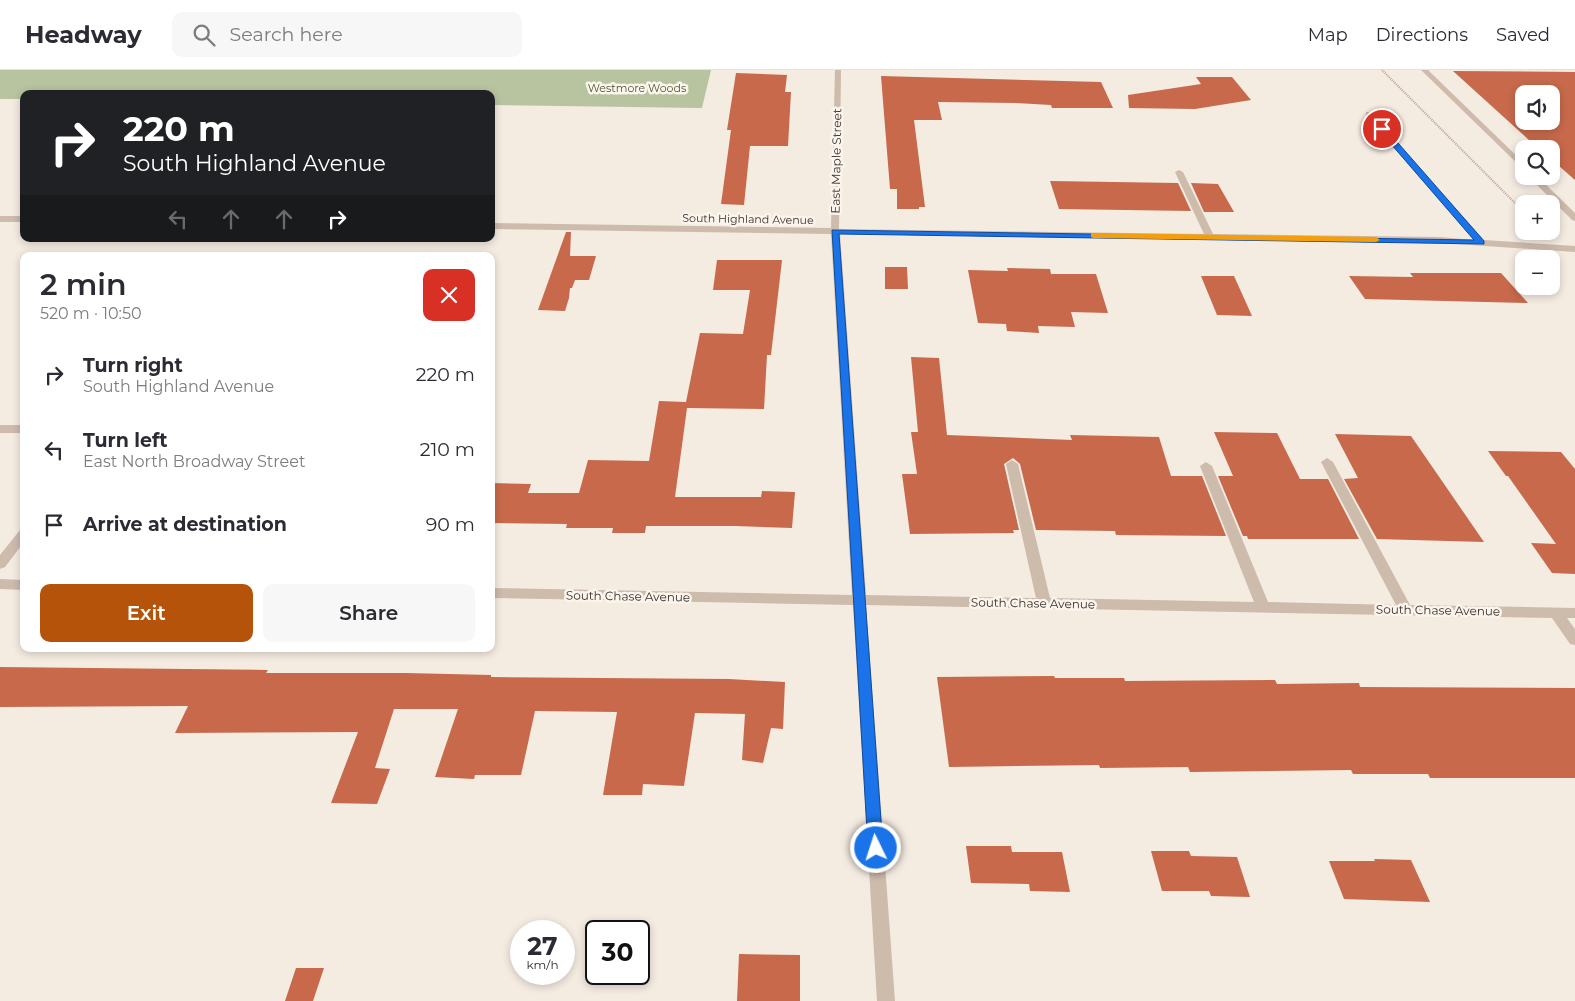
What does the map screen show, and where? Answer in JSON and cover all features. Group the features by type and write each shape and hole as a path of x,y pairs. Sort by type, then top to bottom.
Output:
{"street":[{"name":"East Maple Street","path":"838,70 835,231 886,1001"},
{"path":"1424,70 1515,159"},
{"path":"1369,114 1481,242"},
{"path":"1179,172 1210,237"},
{"path":"1541,185 1575,218"},
{"path":"0,219 20,219"},
{"name":"South Highland Avenue","path":"495,226 1481,242 1575,249"},
{"path":"0,428 20,429"},
{"path":"1327,462 1406,610"},
{"path":"1012,464 1044,603"},
{"path":"1206,466 1263,607"},
{"path":"0,564 20,538"},
{"path":"0,584 20,585"},
{"name":"South Chase Avenue","path":"495,593 1575,613"},
{"path":"1555,612 1575,640"}],"path":[{"path":"1382,70 1515,203"}],"green space":[{"name":"Westmore Woods","path":"0,70 711,70 702,108 495,105 495,90 20,90 20,99 0,99"}],"building":[{"path":"1453,71 1575,72 1575,180 1560,167 1560,140 1529,140 1518,130 1560,130 1560,85 1515,85 1515,127"},
{"path":"736,73 787,75 785,92 791,92 788,146 750,146 744,205 721,204 731,130 727,130"},
{"path":"881,76 1101,82 1113,108 1052,108 1051,105 1016,103 938,102 942,120 914,120 925,207 919,207 919,209 897,209 897,189 890,189"},
{"path":"1196,77 1232,77 1251,100 1195,109 1129,108 1128,95 1201,84"},
{"path":"1050,181 1178,183 1191,211 1059,209"},
{"path":"1191,183 1218,184 1234,212 1204,212"},
{"path":"566,232 571,232 570,256 596,256 589,280 575,280 572,288 570,288 565,311 538,310"},
{"path":"717,260 782,260 771,355 767,355 764,409 687,408 675,497 761,497 762,491 795,492 792,528 646,526 645,533 612,533 613,528 566,528 567,524 495,523 495,483 531,484 528,493 579,493 588,460 649,461 659,401 686,402 700,333 743,334 750,290 713,290"},
{"path":"885,267 907,267 908,289 885,289"},
{"path":"1007,268 1050,269 1051,274 1096,274 1108,313 1071,312 1075,327 1038,326 1039,333 1007,331 1006,324 978,323 968,270 1008,271"},
{"path":"1410,273 1501,273 1515,289 1515,295 1521,295 1528,303 1365,299 1349,276 1413,277"},
{"path":"1201,276 1234,276 1252,316 1217,315"},
{"path":"911,357 939,358 947,435 1072,440 1070,435 1159,437 1171,476 1202,476 1226,536 1116,535 1115,531 1036,530 1020,464 1013,458 1004,464 1019,530 1013,530 1014,533 910,534 902,474 917,474 911,432 918,432"},
{"path":"1214,432 1277,433 1300,479 1328,479 1359,539 1248,539 1247,536 1243,536 1218,476 1233,476"},
{"path":"1335,434 1411,436 1484,542 1377,539 1344,479 1358,478"},
{"path":"1488,451 1561,452 1575,469 1575,574 1552,573 1531,543 1556,544"},
{"path":"0,667 268,670 266,673 406,673 491,675 491,677 729,679 785,682 783,729 771,728 763,763 742,760 745,714 695,713 684,786 643,784 642,795 603,795 617,712 535,711 521,775 475,775 474,779 435,777 458,709 394,709 375,768 390,769 377,804 331,803 358,732 175,733 188,706 0,707"},
{"path":"1054,676 1055,678 1124,678 1125,681 1275,680 1277,684 1359,683 1360,687 1575,688 1575,778 1430,778 1428,774 1353,774 1351,770 1190,772 1188,767 1100,768 1099,765 949,767 937,677"},
{"path":"966,846 1011,846 1012,852 1062,852 1070,892 1030,891 1029,884 971,883"},
{"path":"1151,851 1189,851 1191,856 1237,857 1250,897 1211,896 1209,891 1162,891"},
{"path":"1374,859 1411,860 1430,902 1344,899 1329,861 1375,861"},
{"path":"739,954 800,955 800,1001 737,1001"},
{"path":"296,968 324,968 313,1001 285,1001"}],"slow traffic":[{"path":"1093,235 1376,240"}],"route":[{"path":"876,848 835,231 1481,242 1382,129"}]}
